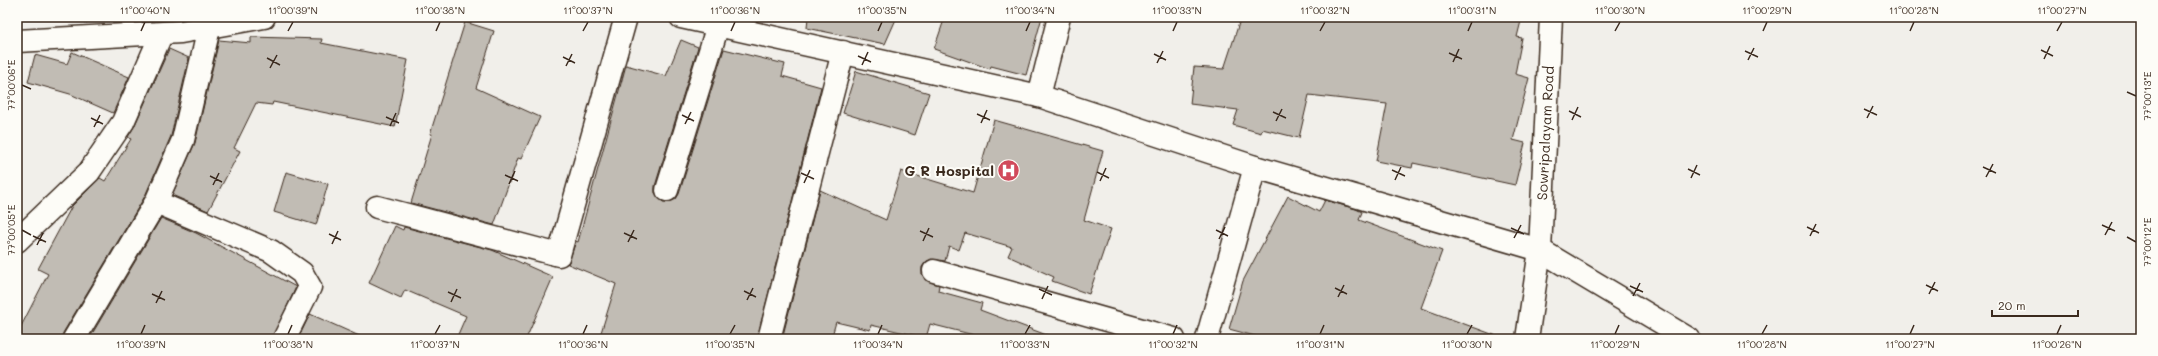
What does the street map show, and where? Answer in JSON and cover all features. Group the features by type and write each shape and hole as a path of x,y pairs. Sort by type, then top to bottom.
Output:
{"street":[{"path":"17,41 161,34 209,28 264,17"},
{"path":"377,207 559,255 626,17"},
{"path":"682,17 1039,96 1255,167 1540,250 1690,339"},
{"path":"1039,96 1059,17"},
{"name":"Sowripalayam Road","path":"1527,339 1540,250 1551,17"},
{"path":"667,190 718,24"},
{"path":"74,339 156,202 183,140 209,28"},
{"path":"17,241 89,172 123,122 161,34"},
{"path":"770,339 843,52"},
{"path":"1207,339 1255,167"},
{"path":"156,202 272,251 302,273 310,287 284,339"},
{"path":"934,271 1174,339"}],"building":[{"path":"808,17 897,17 885,44 807,28"},
{"path":"945,17 1042,17 1026,75 991,66 990,69 934,49"},
{"path":"1241,17 1522,17 1517,37 1522,38 1515,74 1529,78 1513,140 1525,143 1515,185 1413,163 1412,168 1376,161 1387,104 1309,95 1299,138 1262,129 1261,133 1233,125 1238,110 1190,104 1194,67 1224,69"},
{"path":"465,22 494,31 476,88 540,117 521,159 518,158 494,225 411,203 432,134 430,134"},
{"path":"251,37 322,39 321,43 408,60 395,127 273,102 272,105 256,103 234,148 240,151 208,211 172,195 195,143 219,40 251,43"},
{"path":"681,40 698,47 655,186 655,193 663,202 670,202 676,199 679,194 724,49 785,64 782,76 821,87 757,339 599,339 616,284 568,264 576,241 578,242 626,65 666,76"},
{"path":"169,49 189,58 171,136 145,196 63,333 62,339 17,339 17,334 48,274 38,269 72,206 100,178 105,181 131,139 128,137 134,127"},
{"path":"72,52 129,77 113,113 70,94 28,82 35,55 67,64"},
{"path":"856,71 929,93 915,135 843,113"},
{"path":"994,120 1103,151 1084,220 1111,229 1089,294 1052,281 1054,277 1008,256 1012,247 965,233 959,250 949,246 945,261 931,259 922,267 922,274 925,280 939,285 938,291 982,303 980,310 1052,337 1051,339 990,339 930,324 926,338 871,325 870,330 836,322 831,339 782,339 820,190 886,220 901,171 973,193"},
{"path":"286,172 328,184 316,225 274,212"},
{"path":"1288,196 1319,212 1325,200 1356,209 1362,212 1359,220 1442,251 1421,308 1497,336 1497,339 1266,339 1229,329 1243,281"},
{"path":"161,218 196,233 296,287 272,339 89,339"},
{"path":"395,226 403,230 404,227 492,250 553,277 526,339 456,339 466,316 405,290 401,298 369,283"},
{"path":"310,314 366,339 298,339"}],"place":[{"name":"G R Hospital","path":"1009,170"}]}
